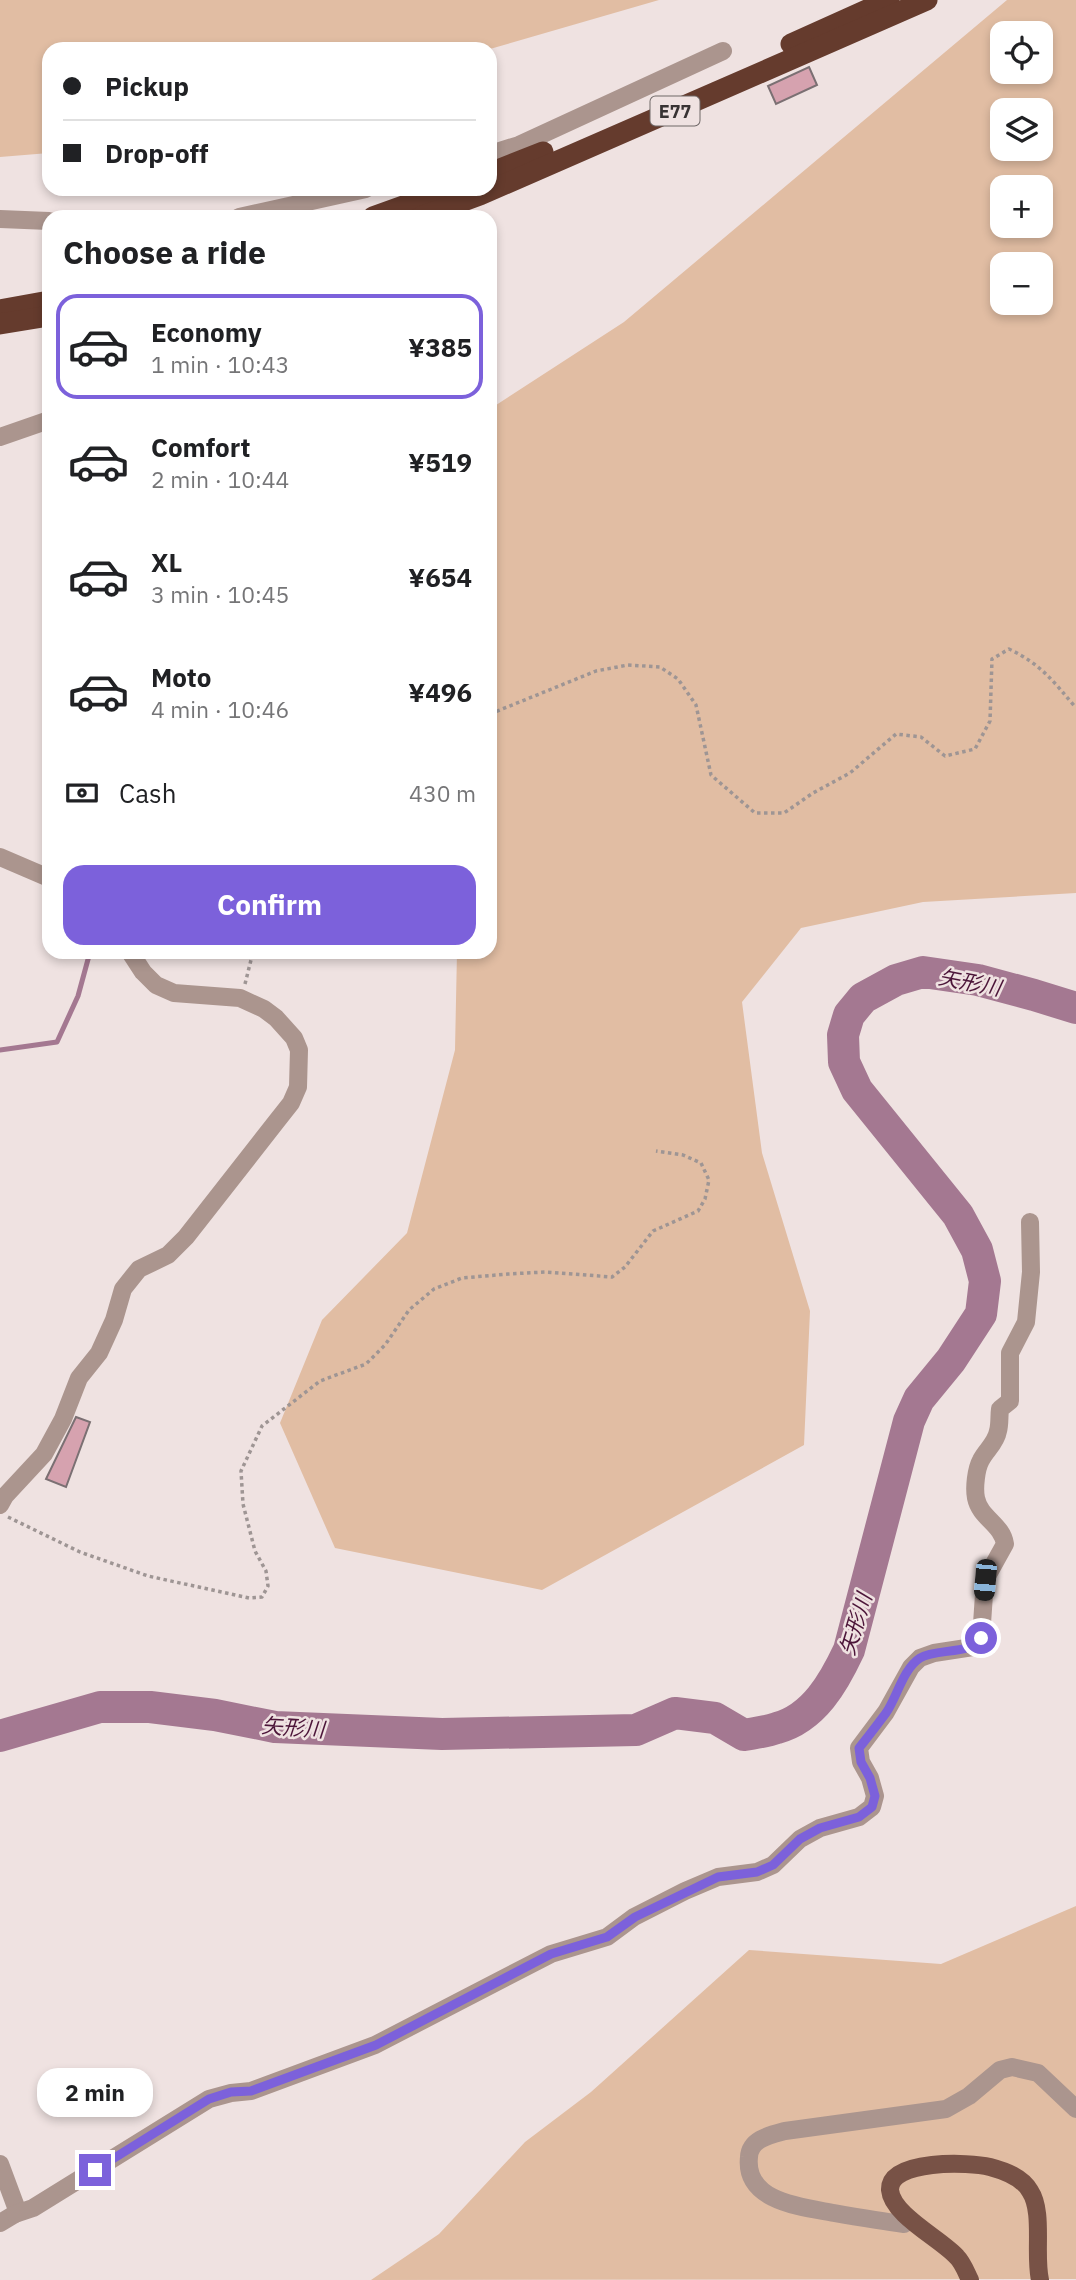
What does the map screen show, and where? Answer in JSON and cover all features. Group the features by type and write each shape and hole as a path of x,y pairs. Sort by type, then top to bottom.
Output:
{"highway":[{"name":"E77","path":"497,170 706,82 889,0"},
{"name":"E77","path":"497,188 927,0"},
{"path":"392,210 432,196"},
{"name":"E77","path":"439,210 477,196"},
{"path":"0,310 42,302"},
{"path":"0,324 42,317"}],"main road":[{"path":"970,2280 959,2259 896,2204 890,2191 893,2180 912,2168 961,2164 989,2166 1015,2176 1029,2188 1036,2201 1040,2280"}],"street":[{"path":"497,153 519,145 723,51"},
{"path":"271,210 334,196"},
{"path":"0,219 42,221"},
{"path":"0,437 42,422"},
{"path":"0,857 42,875"},
{"path":"0,1505 44,1454 63,1419 79,1378 99,1353 114,1320 123,1289 139,1269 168,1255 186,1237 291,1102 298,1087 299,1050 294,1038 276,1018 240,998 174,993 156,985 135,959"},
{"path":"7,2219 33,2208 209,2099 231,2092 251,2091 376,2045 551,1954 607,1937 635,1917 685,1891 718,1877 757,1872 773,1865 800,1839 820,1828 859,1817 872,1807 875,1796 870,1778 861,1762 859,1748 887,1712 911,1667 920,1658 934,1653 973,1647 981,1638 985,1580 1005,1544 999,1529 980,1510 975,1497 976,1480 981,1460 992,1446 998,1432 1000,1409 1010,1401 1010,1353 1026,1322 1031,1272 1030,1222"},
{"path":"910,2219 904,2224 785,2204 760,2190 749,2175 749,2152 754,2144 768,2135 785,2131 946,2109 969,2096 1000,2070 1012,2067 1038,2073 1076,2109"},
{"path":"0,2164 16,2207 7,2219"}],"path":[{"path":"497,711 596,671 628,665 660,667 678,679 696,705 711,775 755,813 783,813 850,773 896,734 921,737 945,756 975,749 990,721 992,659 1009,649 1030,659 1076,708"},
{"path":"240,998 251,959"},
{"path":"0,1514 80,1552 148,1576 249,1598 262,1597 268,1586 267,1571 255,1551 243,1504 241,1471 262,1426 320,1381 366,1364 385,1345 410,1310 434,1289 462,1278 508,1274 545,1272 612,1277 625,1267 653,1231 698,1211 705,1199 709,1180 701,1163 683,1155 656,1151"}],"shaded area":[{"path":"0,0 659,0 497,47 497,42 42,42 42,154 0,157"},
{"path":"1007,0 1076,0 1076,893 923,902 801,928 742,1002 762,1153 810,1311 804,1445 542,1590 335,1548 280,1423 322,1320 407,1233 455,1050 457,959 497,959 497,404 624,322"},
{"path":"1076,1906 1076,2279 371,2280 439,2234 525,2142 591,2092 749,1950 941,1964"}],"building":[{"path":"809,67 817,85 776,104 768,86"},
{"path":"76,1417 90,1422 66,1487 46,1479"}],"waterway":[{"path":"0,1050 57,1042 78,996 88,959"},
{"name":"矢形川","path":"0,1736 100,1707 150,1707 215,1715 275,1727 442,1734 636,1730 675,1713 715,1718 744,1735 773,1729 802,1716 829,1686 849,1650 909,1421 919,1399 951,1360 981,1314 985,1281 977,1250 958,1215 857,1090 844,1062 843,1035 849,1015 863,998 896,980 923,972 978,980 1076,1008"}],"route":[{"path":"95,2170 209,2099 231,2092 251,2091 376,2045 551,1954 607,1937 635,1917 718,1877 757,1872 773,1865 800,1839 820,1828 859,1817 872,1807 875,1796 870,1778 861,1762 859,1748 887,1712 911,1667 920,1658 934,1653 973,1647 981,1638"}]}
